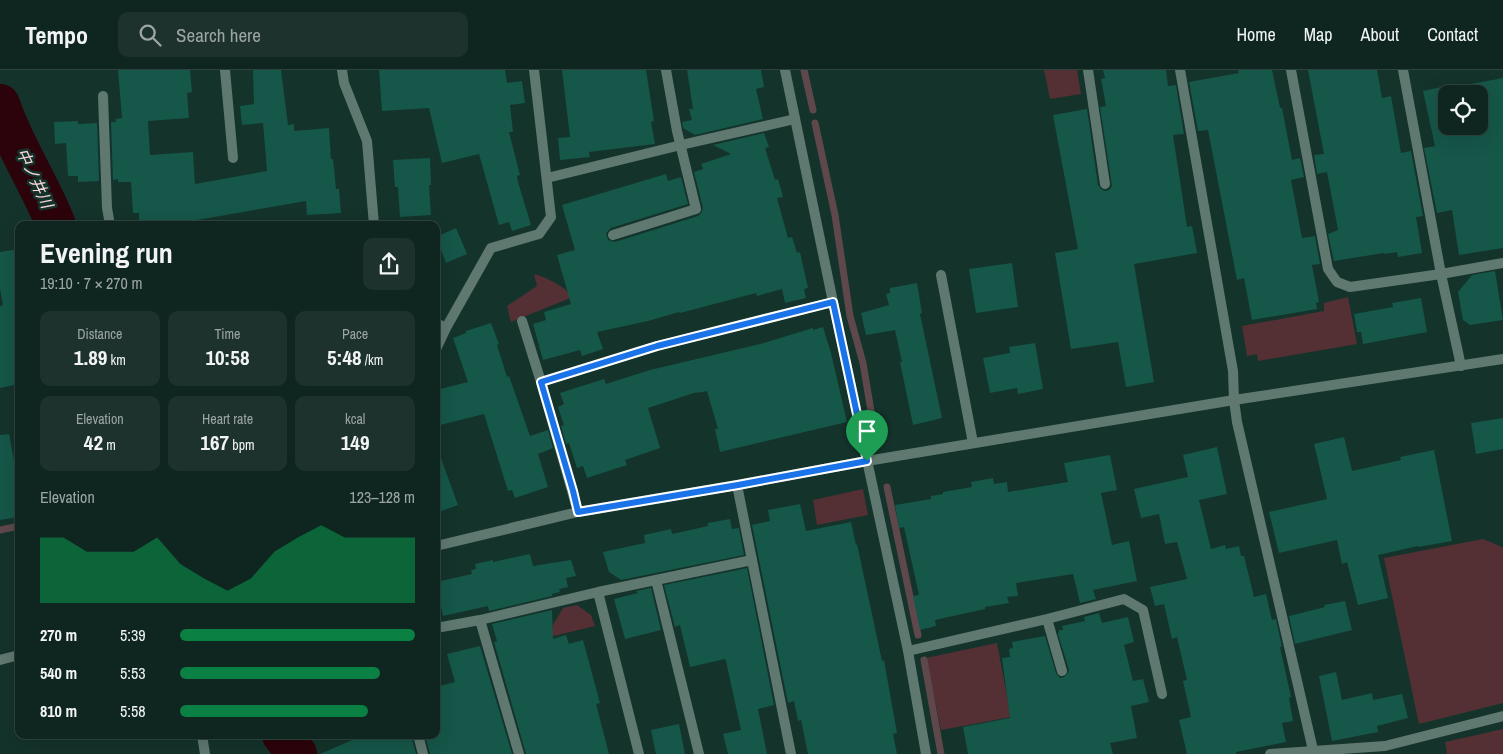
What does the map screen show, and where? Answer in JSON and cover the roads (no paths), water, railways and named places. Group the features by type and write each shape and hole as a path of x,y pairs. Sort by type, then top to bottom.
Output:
{"street":[{"path":"225,70 233,158"},
{"path":"342,70 344,83 367,140 374,221"},
{"path":"441,325 491,248 540,234 551,217 534,70"},
{"path":"612,235 696,209 666,70"},
{"path":"785,70 908,651 926,754"},
{"path":"1088,70 1105,184"},
{"path":"1180,70 1233,371 1236,422 1313,750"},
{"path":"1291,70 1328,269 1338,282 1350,287 1503,263"},
{"path":"1403,70 1441,274 1461,366"},
{"path":"103,96 107,208 109,221"},
{"path":"547,178 795,119"},
{"path":"941,275 973,444"},
{"path":"541,382 657,346 833,302"},
{"path":"522,321 578,512"},
{"path":"440,545 578,512 867,461 1234,400 1503,359"},
{"path":"738,485 791,754"},
{"path":"440,627 752,560"},
{"path":"656,580 699,754"},
{"path":"598,592 639,754"},
{"path":"908,651 1124,599 1143,610 1162,694"},
{"path":"1047,619 1062,671"},
{"path":"480,620 519,754"},
{"path":"0,660 15,656"},
{"path":"1270,754 1385,746 1503,716"},
{"path":"203,739 205,754"},
{"path":"419,739 423,754"}],"waterway":[{"path":"804,70 813,110"},
{"name":"中ノ井川","path":"0,104 12,135 54,221"},
{"path":"815,123 835,215 850,316 863,363 874,429"},
{"path":"887,487 918,635"},
{"path":"0,530 15,527"},
{"path":"924,660 941,754"},
{"name":"中ノ井川","path":"285,739 297,754"}]}
